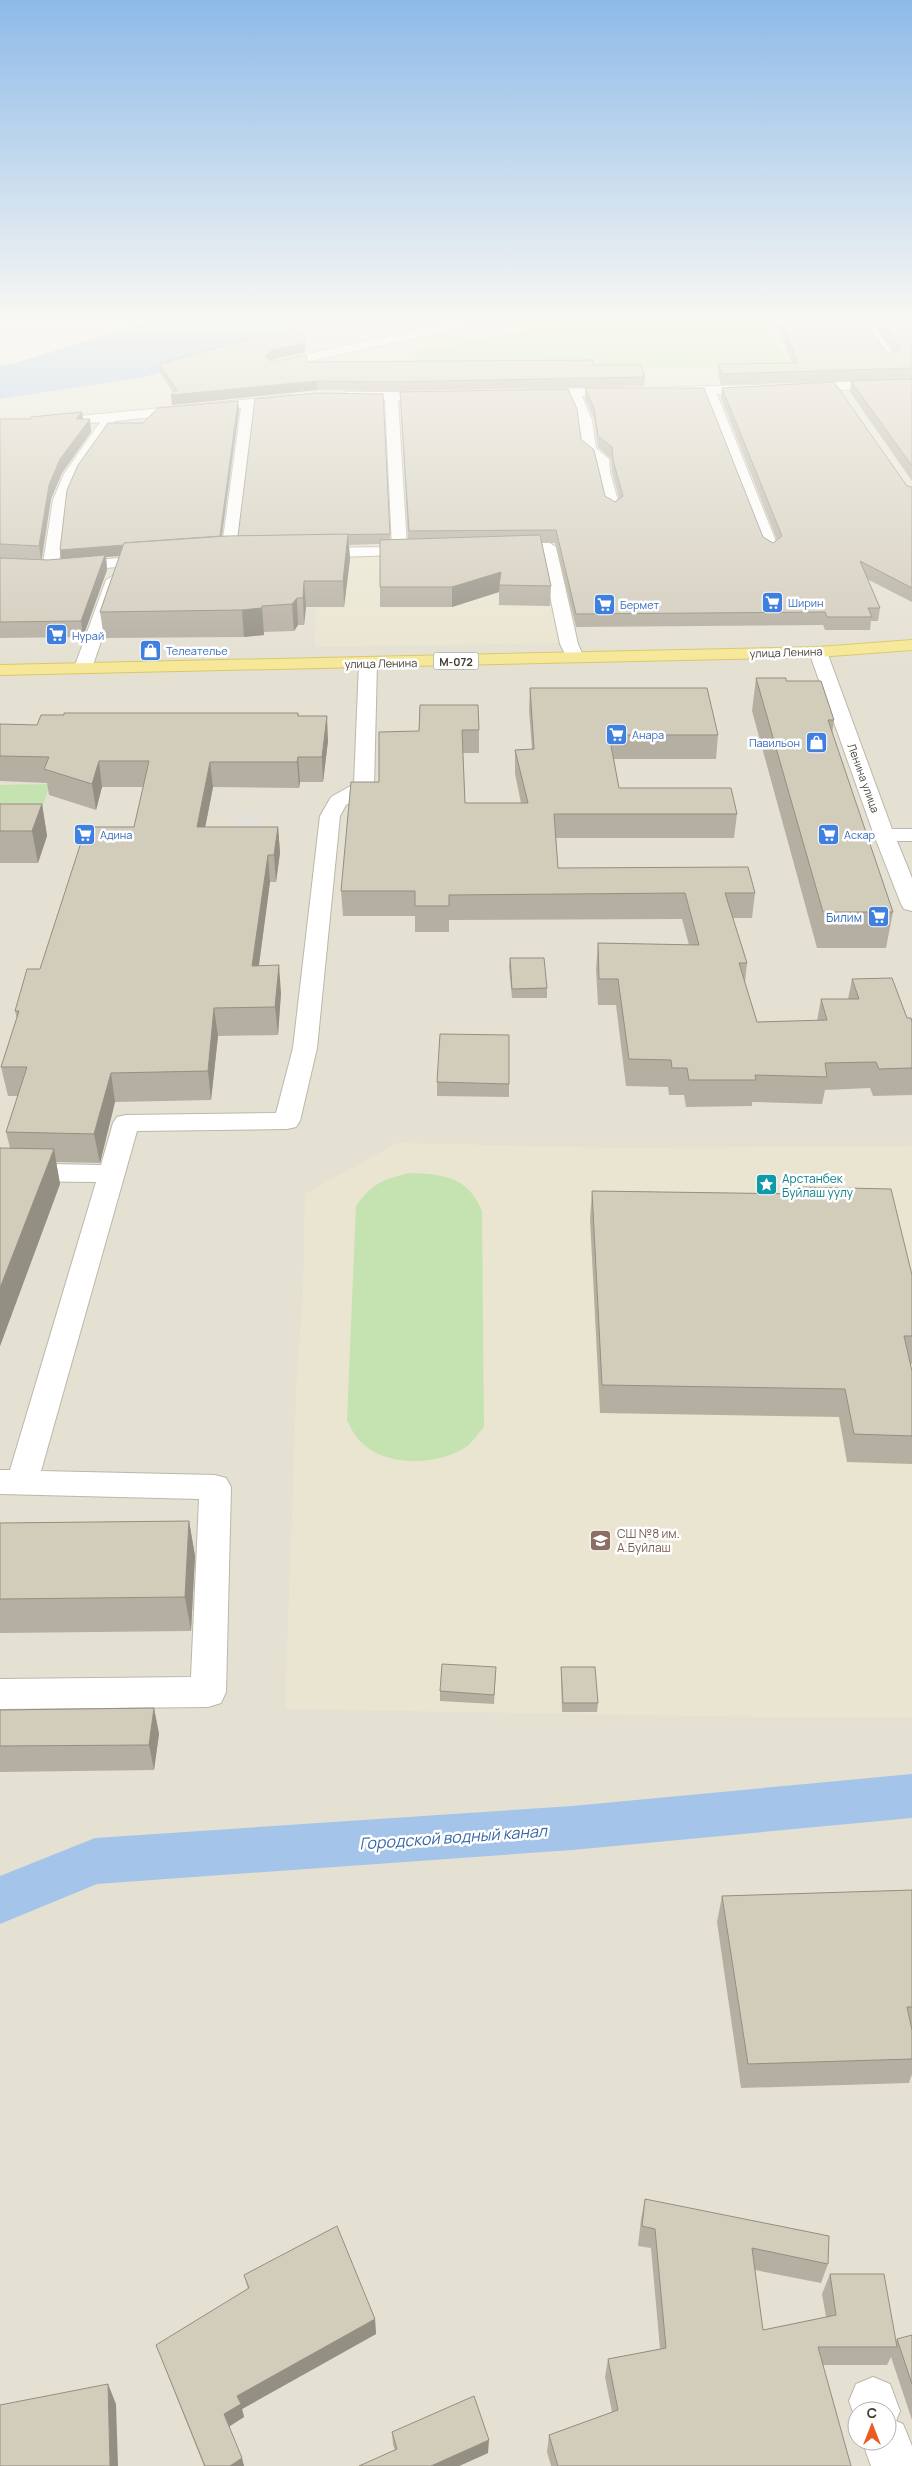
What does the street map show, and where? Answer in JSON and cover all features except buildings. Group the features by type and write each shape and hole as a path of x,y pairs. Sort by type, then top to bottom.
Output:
{"main road":[{"name":"улица Ленина","path":"0,670 818,652 912,645"}],"street":[{"path":"50,568 60,500 71,474 97,436"},
{"path":"229,554 244,436"},
{"path":"393,436 400,552"},
{"path":"587,436 589,450 602,459 603,472 613,508"},
{"path":"727,436 771,549"},
{"path":"489,549 548,547 569,644 575,658"},
{"path":"295,553 430,551"},
{"path":"209,556 248,554"},
{"path":"0,566 50,568 170,559"},
{"path":"84,668 120,562"},
{"name":"Ленина улица","path":"818,652 884,835 912,904"},
{"path":"0,1694 208,1692 215,1487 11,1482 126,1123 288,1121 305,1048 330,816 338,801 364,787 368,663"},
{"path":"884,835 912,835"},
{"path":"0,1172 111,1174"},
{"path":"890,2451 895,2466"}],"shaded area":[{"path":"0,436 912,436 912,2466 0,2466"},
{"path":"543,552 563,643 315,647 318,557"},
{"path":"260,811 259,830 235,831 237,812"},
{"name":"СШ №8 им. А.Буйлаш","path":"397,1143 615,1148 912,1146 912,1717 762,1717 285,1709 297,1371 303,1295 305,1194"}],"green space":[{"path":"50,784 41,811 0,811 0,785"},
{"path":"410,1173 444,1176 462,1184 470,1191 482,1211 484,1427 466,1447 440,1458 426,1461 396,1460 382,1456 357,1438 347,1420 356,1206 379,1183"}],"waterway":[{"name":"Городской водный канал","path":"0,1900 95,1861 572,1828 912,1796"}],"place":[{"name":"Ширин","path":"772,602"},
{"name":"Бермет","path":"604,604"},
{"name":"Нурай","path":"56,635"},
{"name":"Телеателье","path":"150,650"},
{"name":"Анара","path":"616,734"},
{"name":"Павильон","path":"816,742"},
{"name":"Адина","path":"84,834"},
{"name":"Аскар","path":"828,834"},
{"name":"Билим","path":"878,917"},
{"name":"Арстанбек Буйлаш уулу","path":"766,1185"},
{"name":"СШ №8 им. А.Буйлаш","path":"601,1540"}]}
